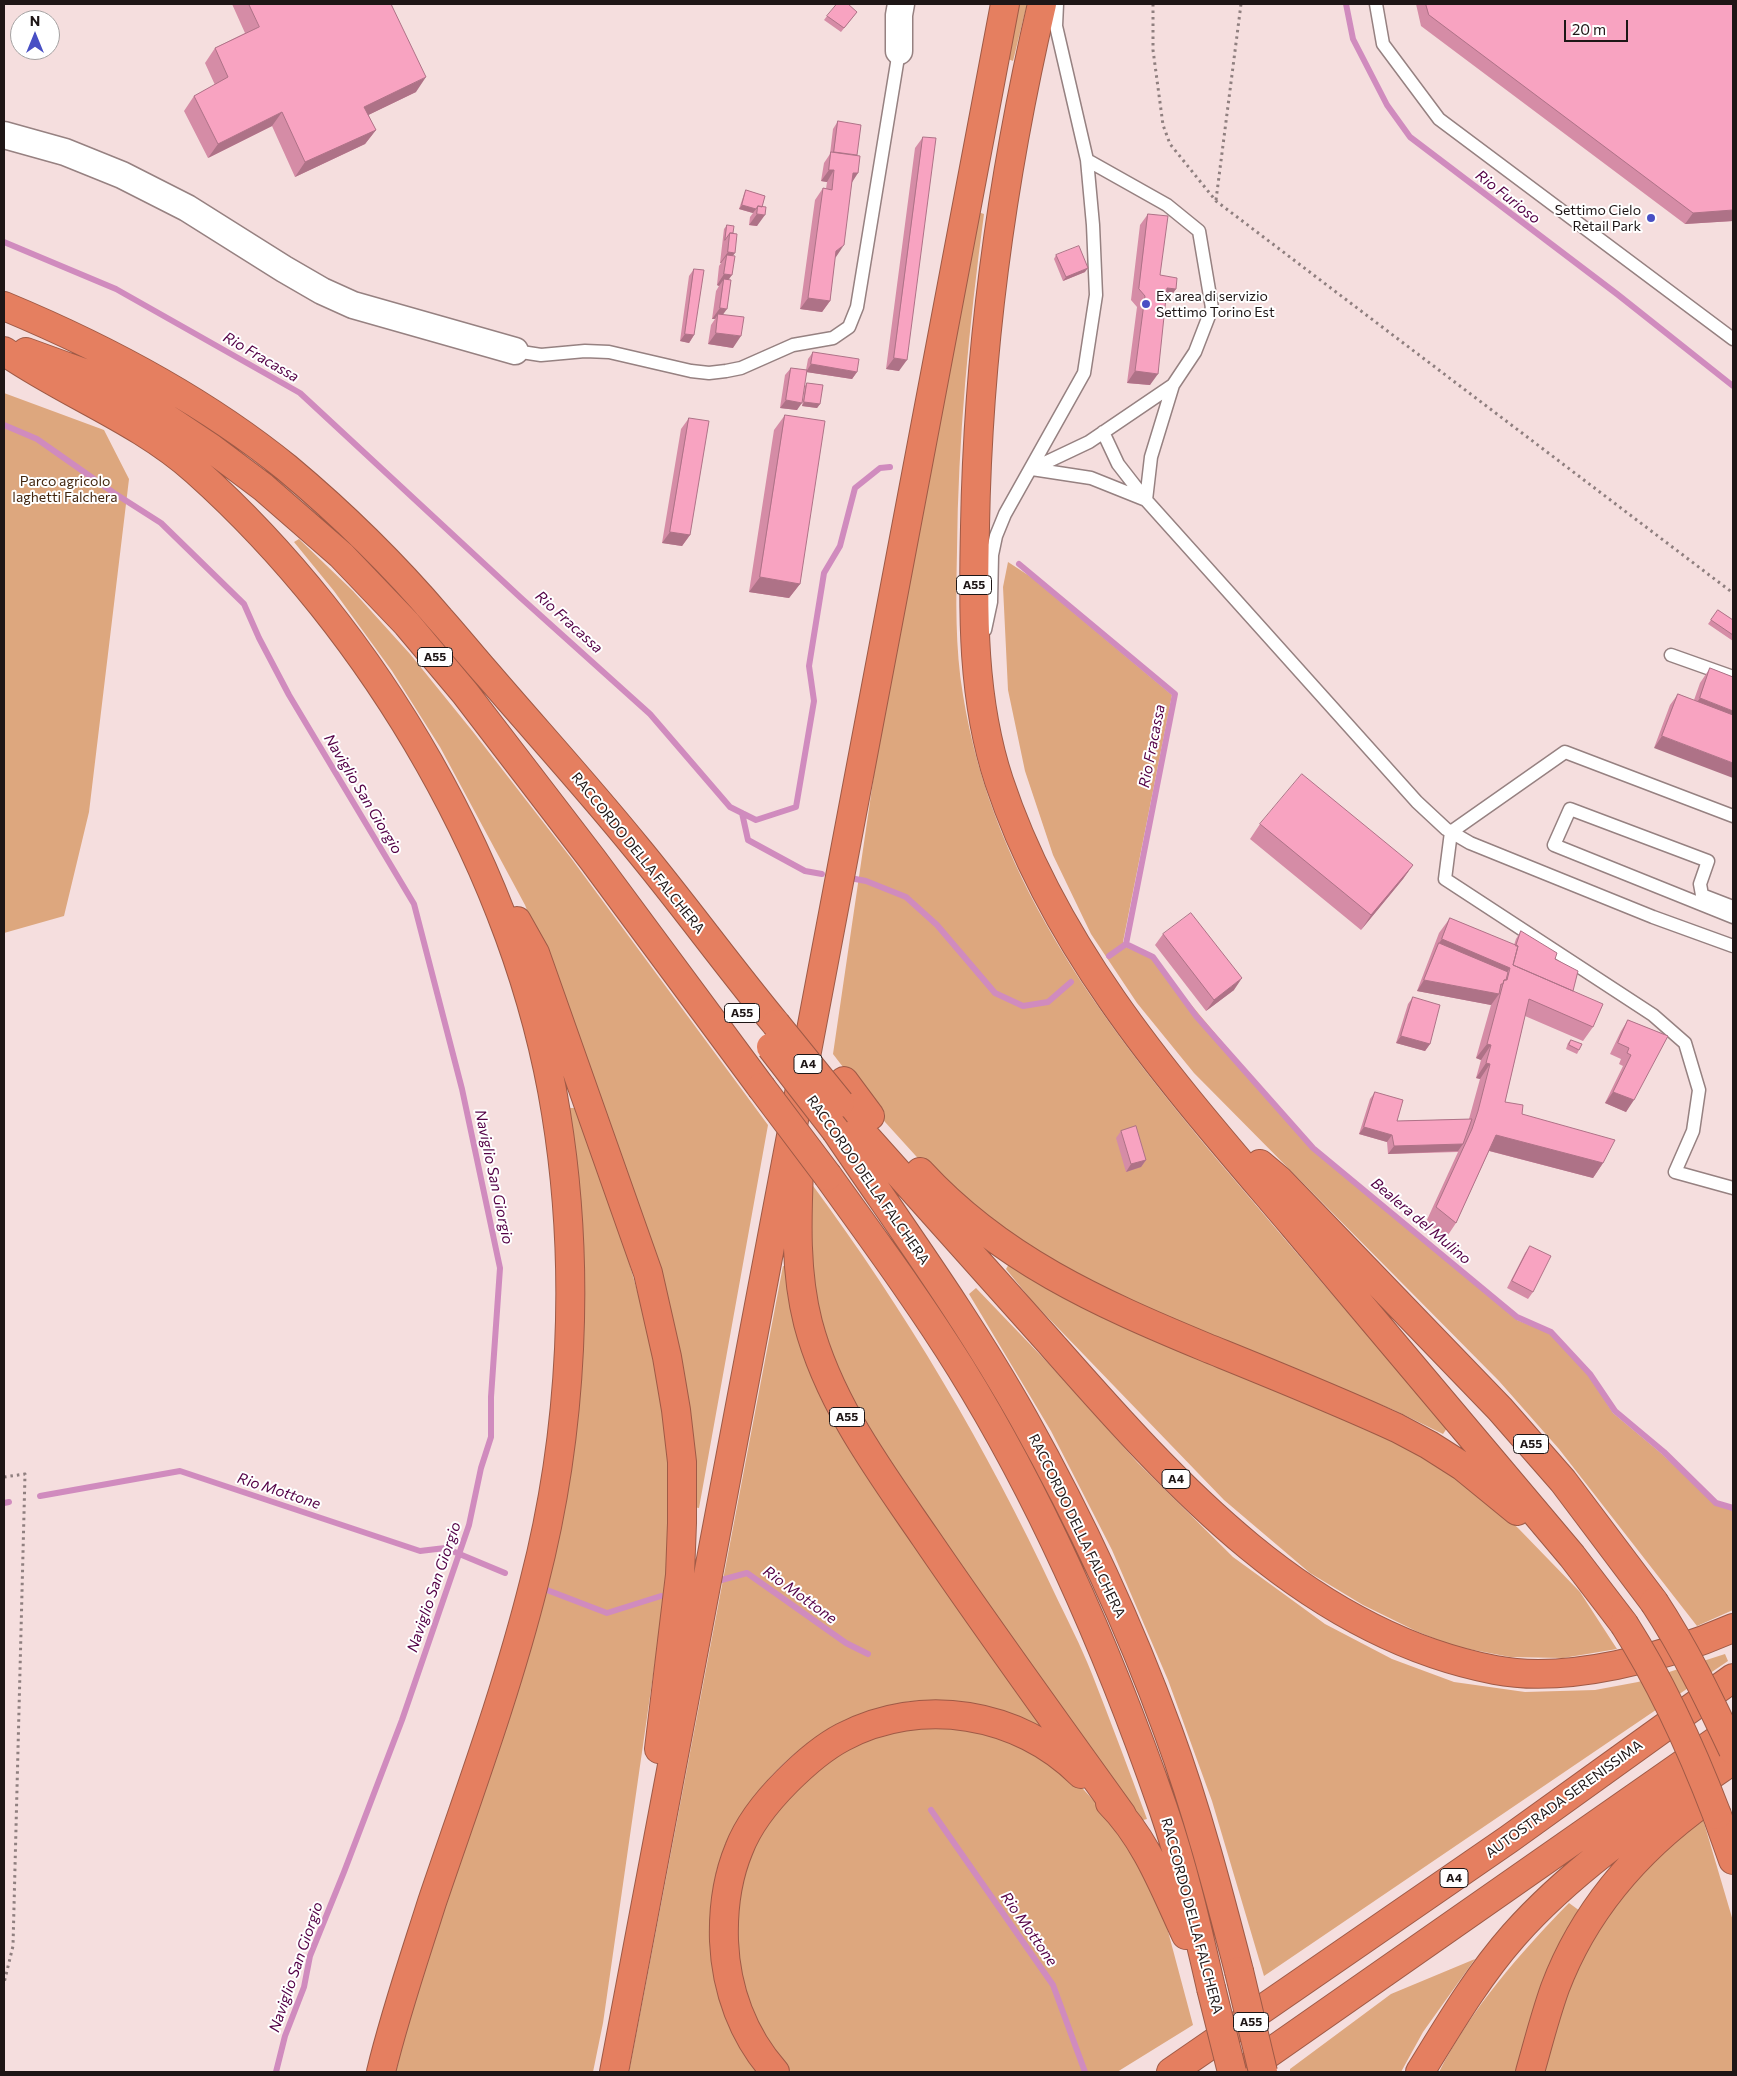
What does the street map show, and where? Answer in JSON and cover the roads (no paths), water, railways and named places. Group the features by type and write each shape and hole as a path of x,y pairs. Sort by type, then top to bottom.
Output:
{"highway":[{"name":"A55","path":"1005,4 827,944 799,1166 797,1247 808,1322 818,1356 838,1402 862,1444 951,1575 1122,1815"},
{"name":"A55","path":"1042,4 1008,168 988,311 980,395 976,473 973,598 977,670 986,734 999,779 1014,820 1044,888 1066,930 1119,1012 1197,1112 1279,1180 1500,1409 1563,1481 1654,1602 1672,1630 1691,1663 1733,1750"},
{"name":"RACCORDO DELLA FALCHERA","path":"4,306 50,325 131,364 189,398 286,468 330,506 377,550 440,618 632,842 732,971"},
{"name":"RACCORDO DELLA FALCHERA","path":"4,344 106,381 154,410 211,448 262,486 341,555 407,624 465,693 593,860 828,1176 892,1266 960,1367 1002,1441 1061,1555 1109,1665 1163,1809 1187,1890 1232,2072"},
{"path":"4,351 33,372 151,436 194,469 238,512 324,605 397,708 535,953 648,1273 667,1357 682,1462 680,1575 668,1666 639,1941"},
{"path":"381,2072 390,2035 499,1702 536,1578 557,1475 569,1354 571,1300 569,1234 556,1112 546,1063 531,1003 514,950 490,885 455,813"},
{"path":"614,2072 827,944"},
{"name":"A4","path":"732,971 776,1025 842,1092 867,1138 1090,1389 1181,1484 1245,1542 1279,1570 1327,1603 1378,1632 1409,1646 1440,1657 1497,1671 1560,1673 1621,1665 1663,1654 1733,1628"},
{"name":"RACCORDO DELLA FALCHERA","path":"776,1025 836,1131 984,1351 1025,1420 1097,1561 1171,1739 1191,1799 1216,1882 1263,2072"},
{"path":"842,1092 878,1126 926,1179 961,1211 998,1242 1032,1264 1111,1307 1355,1409 1429,1445 1462,1466 1572,1556"},
{"path":"1197,1112 1572,1556 1624,1624 1666,1694 1694,1756 1733,1860"},
{"name":"AUTOSTRADA SERENISSIMA","path":"1172,2070 1461,1873 1733,1678"},
{"path":"775,2072 752,2042 730,1987 725,1957 725,1902 731,1872 739,1847 752,1823 767,1802 819,1752 843,1737 890,1720 920,1715 952,1714 984,1720 1006,1726 1038,1741 1072,1765 1122,1815 1136,1835 1211,1988"},
{"path":"1242,2072 1733,1729"},
{"path":"1420,2072 1464,2000 1488,1968 1514,1935 1553,1896 1589,1862 1733,1760"},
{"path":"1530,2072 1555,1988 1581,1933 1596,1910 1633,1862 1657,1839 1733,1781"}],"street":[{"path":"899,52 899,15 901,4"},
{"path":"4,135 65,152 122,175 187,208 284,269 322,291 353,305 515,351"}],"lane":[{"path":"977,670 991,602 992,556 996,536 1005,514 1032,469 1084,373 1096,295 1093,225 1087,160 1056,26 1057,4"},
{"path":"1376,4 1383,44 1439,119 1733,339"},
{"path":"515,351 541,355 585,351 609,352 691,371 709,373 741,368 793,345 833,338 843,333 854,318 857,307 899,52"},
{"path":"1087,160 1167,205 1199,231 1212,308 1195,352 1173,385 1151,457 1146,500"},
{"path":"1032,469 1089,442 1173,385"},
{"path":"1104,432 1118,464 1146,500 1417,802 1451,832 1479,847 1653,917 1733,946"},
{"path":"1032,469 1091,478 1146,500"},
{"path":"1672,654 1733,677"},
{"path":"1733,816 1565,752 1451,832 1445,879 1653,1015 1685,1043 1699,1090 1693,1131 1675,1172 1733,1188"},
{"path":"1733,907 1702,895 1700,884 1708,861 1570,809 1554,845 1733,917"}],"waterway":[{"name":"Rio Furioso","path":"1346,4 1353,39 1387,105 1410,137 1617,294 1733,386"},
{"name":"Rio Fracassa","path":"4,242 116,289 300,393 521,598 650,714 730,807 756,820 796,807 814,701 809,666 824,573 840,546 855,488 880,468 890,467"},
{"name":"Naviglio San Giorgio","path":"4,425 37,439 114,493 161,523 244,604 259,638 289,695 414,904 462,1089 500,1268 491,1397 491,1437 481,1468 469,1525 402,1720 310,1956 304,1987 285,2036 276,2072"},
{"name":"Rio Fracassa","path":"1019,564 1175,694 1126,944"},
{"name":"Bealera del Mulino","path":"742,813 748,840 805,871 822,874"},
{"name":"Bealera del Mulino","path":"850,878 866,881 906,897 937,925 995,993 1023,1006 1048,1002 1071,982"},
{"name":"Bealera del Mulino","path":"1109,956 1126,944 1153,957 1196,1016 1313,1148 1517,1317 1551,1332 1590,1374 1615,1411 1664,1452 1716,1503 1733,1508"},
{"name":"Rio Mottone","path":"40,1496 180,1471 420,1551 445,1548 505,1573"},
{"name":"Rio Mottone","path":"4,1503 9,1502"},
{"name":"Rio Mottone","path":"714,1582 747,1573 846,1643 868,1654"},
{"name":"Rio Mottone","path":"547,1590 607,1613 661,1596"},
{"name":"Rio Mottone","path":"931,1810 1053,1985 1085,2072"}],"place":[{"name":"Settimo Cielo Retail Park","path":"1651,218"},
{"name":"Ex area di servizio Settimo Torino Est","path":"1146,304"}],"park label":[{"name":"Parco agricolo laghetti Falchera","path":"65,490"}]}
